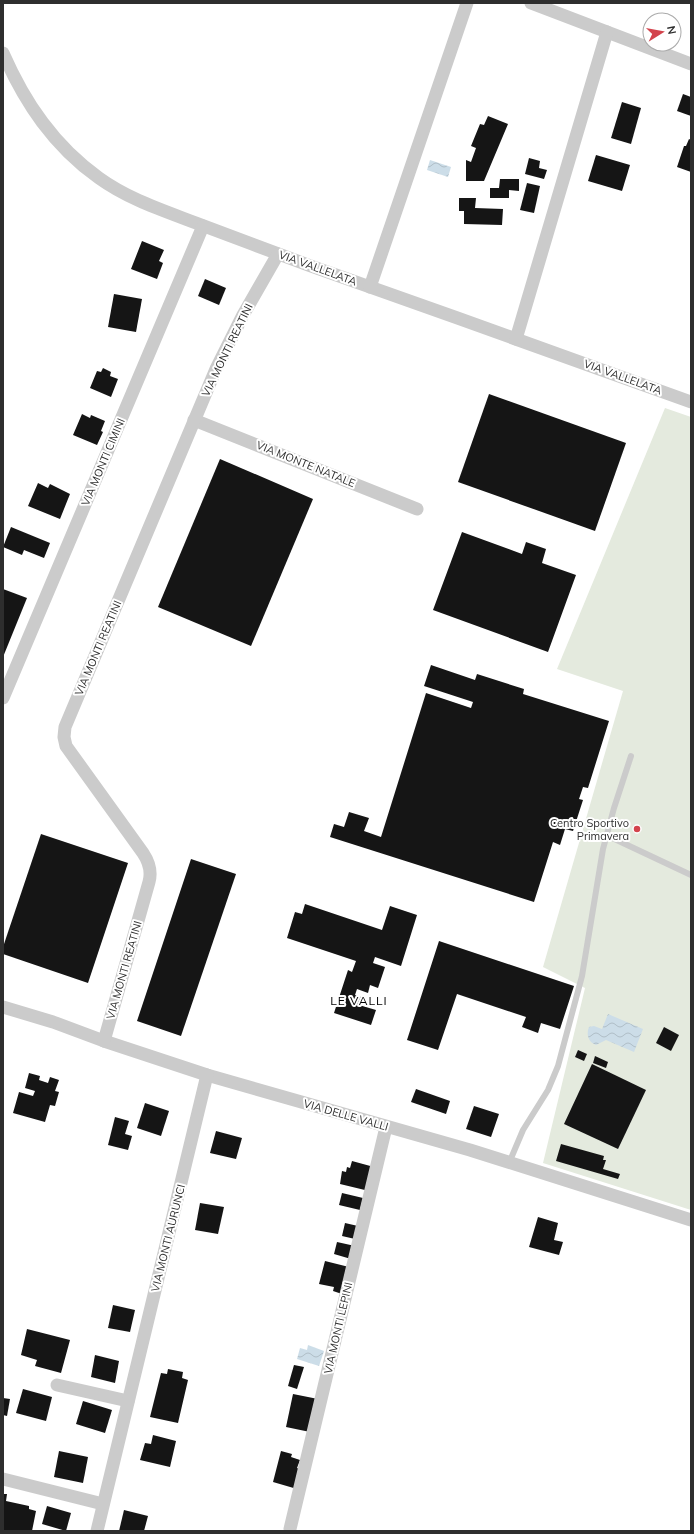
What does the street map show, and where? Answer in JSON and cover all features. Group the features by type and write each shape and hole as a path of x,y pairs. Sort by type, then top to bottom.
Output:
{"street":[{"path":"370,287 467,3"},
{"path":"531,3 691,64"},
{"path":"516,339 607,32"},
{"name":"VIA VALLELATA","path":"3,53 20,89 44,126 83,166 128,196 278,254 691,402"},
{"name":"VIA MONTI CIMINI","path":"3,698 203,226"},
{"name":"VIA MONTI REATINI","path":"104,1041 149,882 150,873 148,862 143,853 66,746 64,732 216,369 233,333 278,254"},
{"name":"VIA MONTE NATALE","path":"194,420 417,509"},
{"name":"VIA DELLE VALLI","path":"3,1007 53,1022 104,1041 207,1075 470,1150 691,1220"},
{"name":"VIA MONTI AURUNCI","path":"97,1531 207,1075"},
{"name":"VIA MONTI LEPINI","path":"290,1529 386,1127"},
{"path":"57,1385 128,1401"},
{"path":"3,1479 103,1504"}],"lane":[{"path":"509,1163 523,1130 548,1090 558,1066 582,976 606,835 631,756"},
{"path":"606,835 691,874"}],"shaded area":[{"name":"Centro Sportivo Primavera","path":"665,408 691,417 691,1210 543,1163 585,988 543,967 623,691 557,669"}],"water":[{"path":"430,160 451,167 448,177 427,170"},
{"path":"608,1014 643,1029 634,1052 606,1040 596,1045 589,1040 589,1027 594,1026 602,1029"},
{"path":"308,1345 324,1351 319,1366 297,1359 300,1348 307,1350"}],"building":[{"path":"683,94 691,97 691,116 677,111"},
{"path":"622,102 641,108 631,144 611,138"},
{"path":"488,116 508,124 484,181 466,181 466,160 471,162 476,148 471,146 480,124 484,125"},
{"path":"689,139 691,140 691,172 677,167 684,146 686,146"},
{"path":"596,155 630,165 622,191 588,181"},
{"path":"529,158 540,161 539,168 547,170 544,179 525,174"},
{"path":"500,179 519,179 519,191 509,190 509,198 490,198 490,188 499,188"},
{"path":"527,183 540,186 534,213 520,210"},
{"path":"459,198 476,198 475,208 503,209 502,225 464,224 464,211 459,211"},
{"path":"142,241 164,250 159,261 163,263 157,279 131,269"},
{"path":"205,279 226,288 219,305 198,296"},
{"path":"114,294 142,299 136,332 108,327"},
{"path":"103,368 111,372 110,376 118,379 111,397 90,388 97,371 101,372"},
{"path":"489,394 626,443 595,531 458,482"},
{"path":"82,414 90,418 91,415 105,421 101,431 103,432 97,445 73,435"},
{"path":"220,459 313,499 251,646 158,607"},
{"path":"38,483 48,488 50,484 70,494 60,519 28,506"},
{"path":"11,527 50,543 44,558 24,550 22,555 3,547"},
{"path":"462,532 522,554 526,542 546,549 542,563 576,575 548,652 433,610"},
{"path":"3,589 27,598 3,657"},
{"path":"431,665 475,680 477,674 524,689 523,694 609,721 588,788 583,787 579,799 583,800 573,831 565,829 560,845 553,842 534,902 330,837 334,824 344,827 349,812 369,818 364,831 381,837 426,693 471,708 473,702 424,686"},
{"path":"41,834 128,863 88,983 3,954 3,947"},
{"path":"191,859 236,874 181,1036 137,1021"},
{"path":"305,904 382,930 390,906 417,915 401,966 375,957 373,963 385,967 378,988 370,985 368,993 357,989 355,995 361,997 359,1005 376,1010 371,1025 334,1013 348,970 352,972 356,961 287,938 295,912 302,914"},
{"path":"439,941 574,986 560,1029 541,1023 538,1033 522,1027 526,1017 457,994 438,1050 407,1040"},
{"path":"664,1027 679,1035 671,1051 656,1043"},
{"path":"578,1050 587,1054 584,1061 575,1057"},
{"path":"595,1056 608,1062 606,1068 593,1063"},
{"path":"592,1064 646,1090 618,1149 564,1124"},
{"path":"29,1073 40,1076 39,1080 48,1083 50,1077 59,1080 55,1091 59,1092 55,1106 50,1105 45,1122 13,1113 19,1092 33,1096 35,1091 25,1088"},
{"path":"416,1089 450,1101 446,1114 411,1102"},
{"path":"145,1103 169,1111 161,1136 137,1128"},
{"path":"474,1106 499,1114 491,1137 466,1129"},
{"path":"115,1117 129,1121 125,1134 132,1136 128,1150 108,1145"},
{"path":"216,1131 242,1138 236,1159 210,1153"},
{"path":"561,1144 604,1156 603,1160 606,1160 603,1169 620,1174 618,1179 556,1161"},
{"path":"352,1161 374,1167 369,1191 340,1184 342,1171 346,1172 347,1167 350,1168"},
{"path":"342,1193 363,1198 360,1210 339,1205"},
{"path":"200,1203 224,1207 218,1234 195,1230"},
{"path":"538,1217 558,1223 554,1240 563,1242 559,1255 529,1247"},
{"path":"345,1223 358,1226 355,1239 342,1236"},
{"path":"337,1242 355,1246 351,1259 334,1254"},
{"path":"325,1261 349,1267 342,1294 333,1291 334,1287 319,1284"},
{"path":"113,1305 135,1310 130,1332 108,1328"},
{"path":"27,1329 70,1340 61,1373 35,1366 37,1360 21,1355"},
{"path":"95,1355 119,1361 115,1383 91,1377"},
{"path":"294,1365 304,1367 297,1389 288,1386"},
{"path":"168,1369 183,1372 182,1378 188,1380 178,1423 150,1417 161,1373 167,1374"},
{"path":"23,1389 52,1397 46,1421 16,1413"},
{"path":"293,1394 318,1399 310,1432 286,1427"},
{"path":"3,1398 10,1399 7,1416 3,1415"},
{"path":"83,1401 112,1410 105,1433 76,1424"},
{"path":"153,1435 176,1441 170,1467 140,1460 145,1443 151,1444"},
{"path":"59,1451 88,1457 83,1483 54,1477"},
{"path":"281,1451 292,1454 291,1457 300,1460 297,1468 302,1470 297,1489 273,1482"},
{"path":"3,1494 7,1494 6,1501 29,1506 29,1509 36,1511 32,1531 3,1531"},
{"path":"47,1506 71,1513 66,1531 42,1524"},
{"path":"124,1510 148,1516 144,1531 119,1531"}],"place":[{"name":"Centro Sportivo Primavera","path":"637,829"}],"district":[{"name":"LE VALLI","path":"359,1001"}]}
